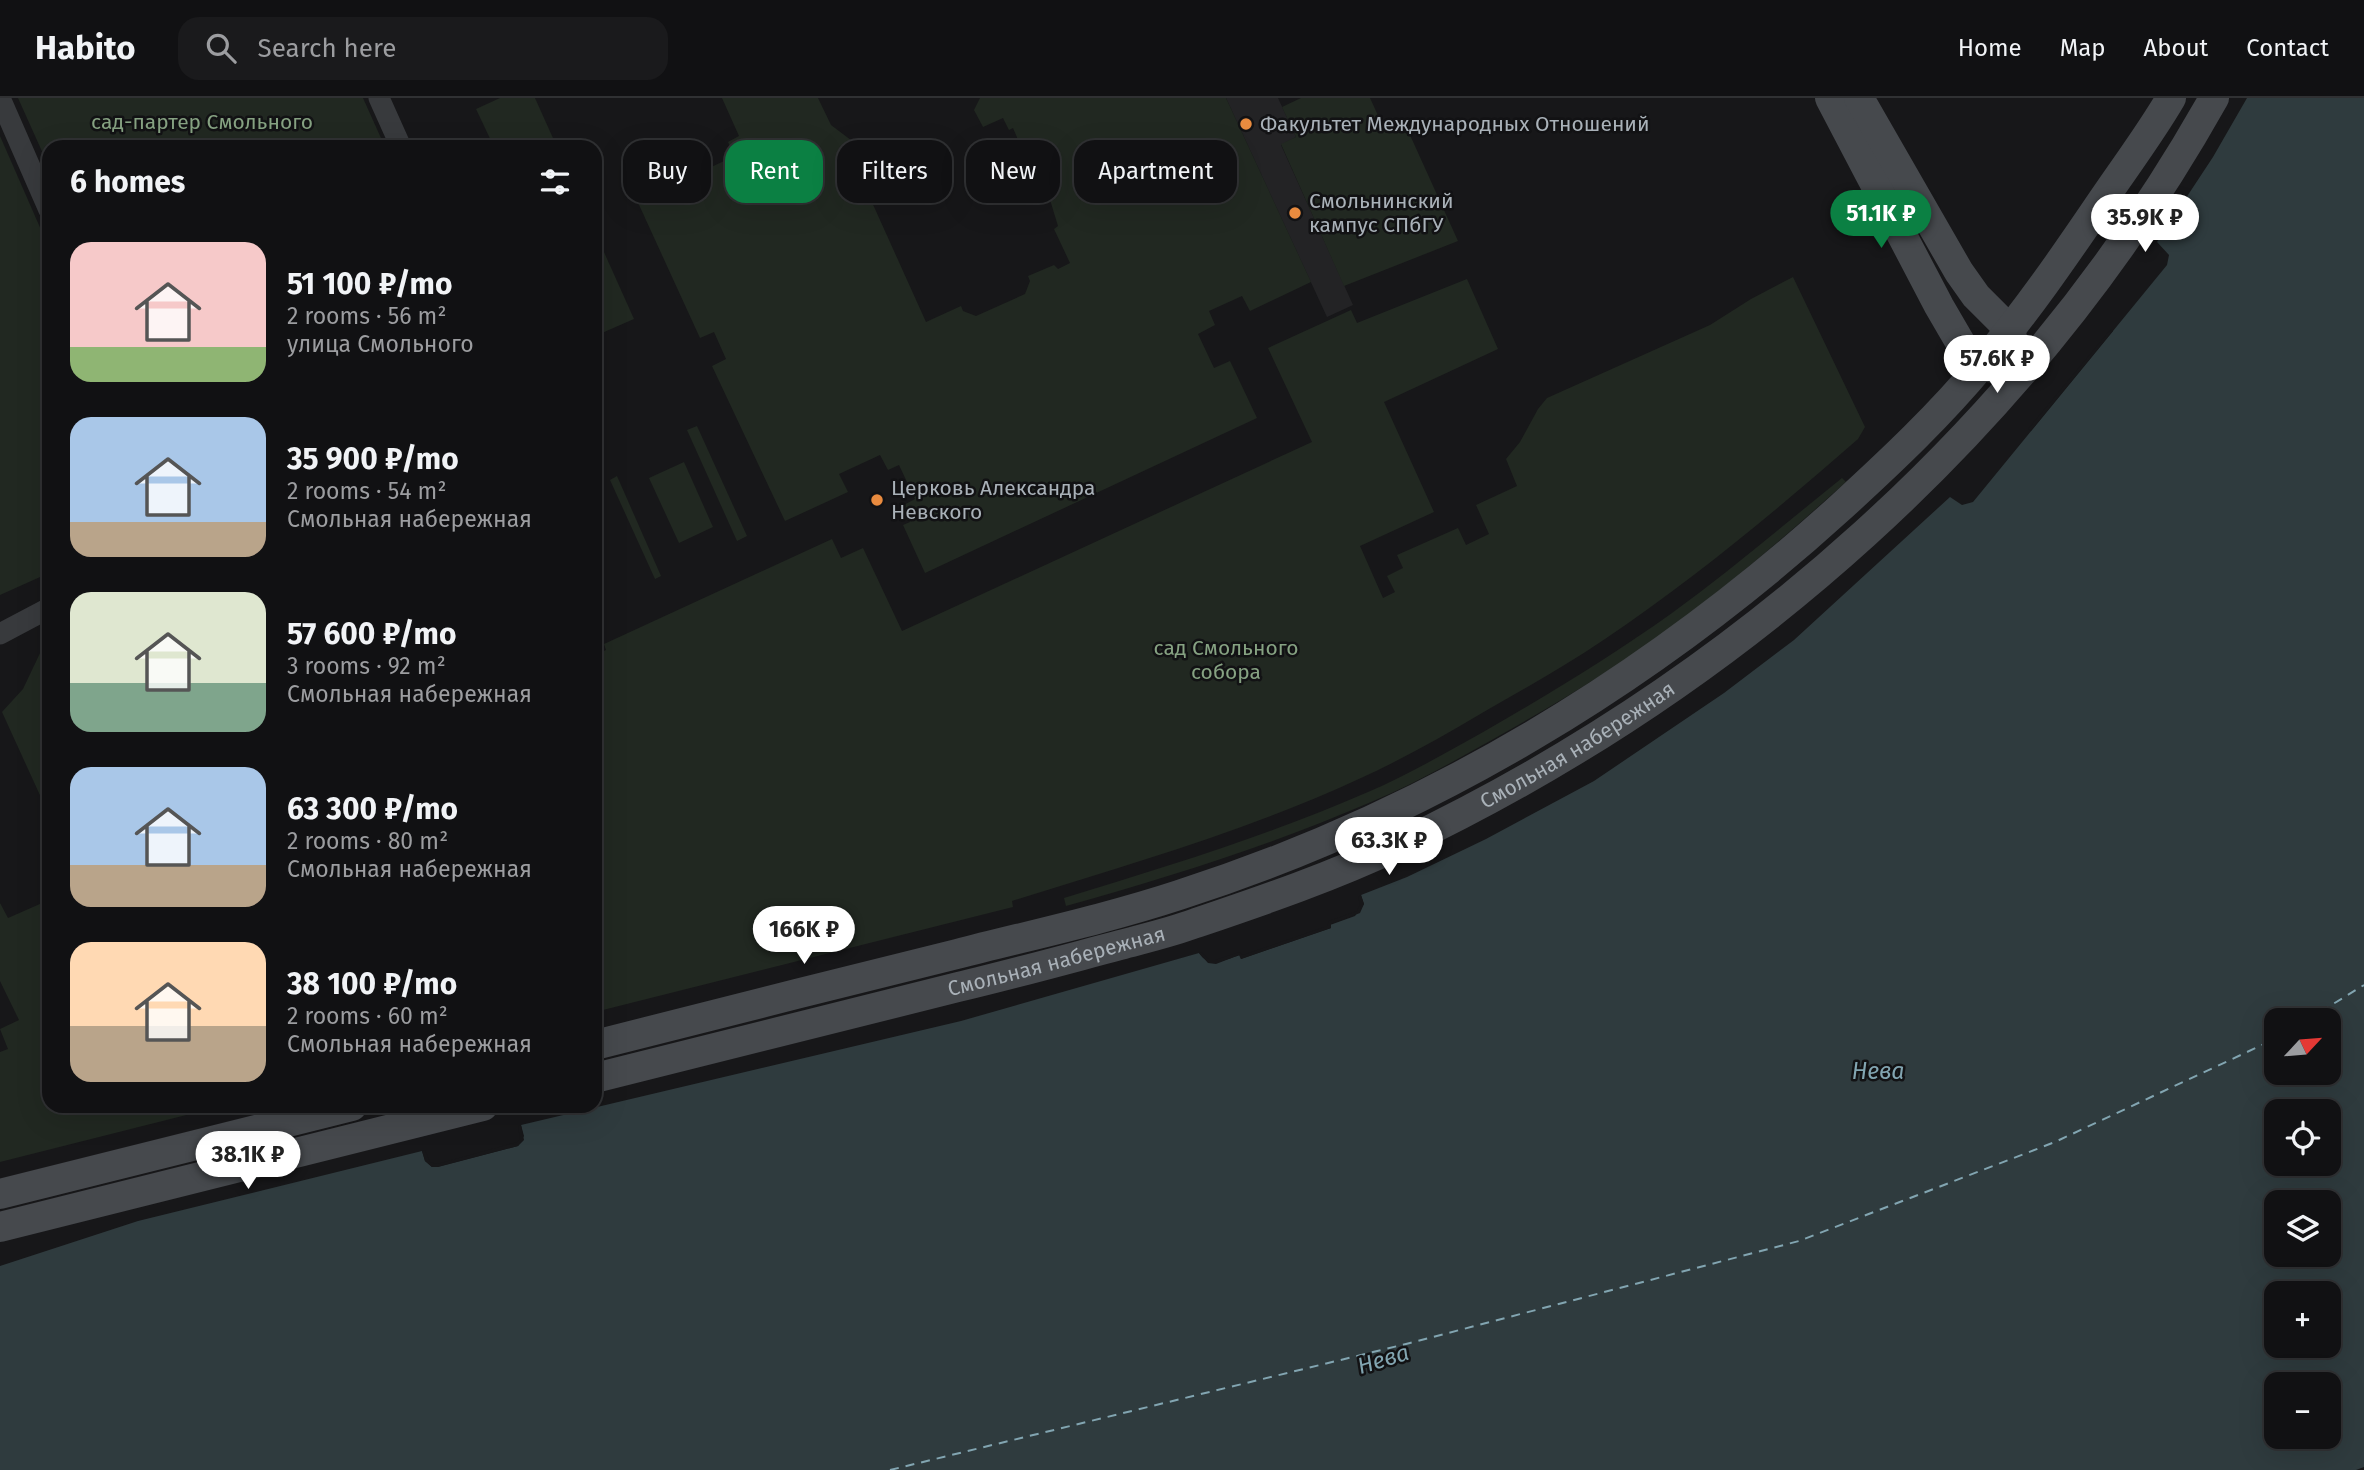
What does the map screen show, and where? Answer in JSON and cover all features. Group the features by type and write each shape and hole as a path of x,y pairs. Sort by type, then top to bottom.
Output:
{"main road":[{"path":"1830,98 1964,349 1981,366 2021,373 2010,330 1976,296 1959,272 1859,98"},
{"name":"Смольная набережная","path":"602,1043 1178,896 1301,851 1381,817 1457,778 1557,721 1628,677 1684,637 1785,558 1932,420 1981,366 2048,281 2171,98"},
{"name":"Смольная набережная","path":"602,1076 1035,968 1191,925 1312,881 1395,847 1473,808 1575,750 1646,706 1704,665 1808,584 1907,495 1968,434 2078,304 2134,226 2190,141 2214,98"},
{"path":"0,1195 324,1113"},
{"path":"0,1227 455,1113"}],"street":[{"path":"0,98 42,194"},
{"path":"379,98 398,140"},
{"path":"0,634 42,612"}],"shaded area":[{"name":"Смольнинский кампус СПбГУ","path":"1226,98 1278,98 1296,137 1281,145 1353,305 1327,317"}],"green space":[{"name":"сад-партер Смольного","path":"18,98 363,98 382,140 42,140 42,151"},
{"path":"500,98 535,98 554,140 491,140 476,109"},
{"path":"722,98 818,98 831,125 851,140 837,140 837,203 872,203 926,322 961,306 963,311 976,316 1025,294 1030,281 1028,276 1054,265 1058,269 1070,263 1054,229 1058,226 1051,203 1060,203 1060,140 1018,140 1013,128 1009,130 1003,118 983,127 974,110 980,98 1226,98 1311,282 1250,311 1242,296 1209,311 1215,325 1198,334 1214,368 1230,361 1257,418 925,573 903,525 910,522 902,506 915,499 899,465 888,470 880,455 839,474 848,492 785,521 712,366 726,359 714,332 700,338 638,203 711,203 711,167 725,161 725,203 823,203 823,140 732,140 739,136"},
{"path":"1301,98 1370,98 1386,133 1405,124 1458,241 1344,286 1281,144 1296,137 1282,107"},
{"path":"0,136 42,232 42,576 0,595"},
{"path":"602,248 634,319 602,333"},
{"name":"сад Смольного собора","path":"1793,277 1865,427 1858,439 1703,568 1560,668 1392,763 1319,797 1232,830 1012,901 1013,907 602,1010 604,644 832,539 841,558 863,548 902,631 1312,442 1268,348 1351,310 1357,323 1467,279 1498,349 1384,402 1434,512 1360,546 1383,598 1395,592 1387,576 1403,568 1397,555 1458,528 1466,545 1489,534 1476,505 1517,486 1506,459 1520,442 1547,398 1710,325"},
{"path":"697,426 747,536 737,541 687,430"},
{"path":"684,462 713,527 679,543 649,478"},
{"path":"617,476 661,576 655,579 610,480"},
{"path":"1842,478 1846,482 1805,519 1676,624 1588,683 1419,780 1334,818 1258,846 1182,872 1066,906 1064,898 1256,836 1331,808 1413,771 1556,689 1649,629 1716,580"},
{"path":"41,651 42,800 2,712 23,689"},
{"path":"0,903 8,918 42,903 42,1113 194,1113 0,1162 0,1052 8,1049 0,1029 19,1020 0,981"}],"water":[{"name":"Нева","path":"2247,98 2364,98 2364,1467 2356,1470 0,1470 0,1266 138,1221 422,1151 425,1161 432,1167 438,1167 518,1146 524,1136 521,1125 572,1113 602,1113 602,1106 961,1021 1199,953 1212,962 1240,955 1241,959 1331,928 1330,925 1355,916 1364,904 1361,895 1407,877 1486,839 1594,781 1724,693 1794,640 1950,497 1962,505 1973,502 2167,265 2169,255 2157,242 2213,157"}],"pier":[{"path":"2111,329 2113,331 2031,431 2028,429"},
{"path":"1361,895 1364,904 1360,913 1331,924 1331,928 1241,959 1239,955 1216,964 1208,963 1199,953 1202,952 1209,960 1239,952 1243,955 1327,926 1329,921 1357,911 1360,904 1358,897"},
{"path":"521,1125 524,1140 518,1146 437,1167 432,1167 425,1161 422,1151 425,1150 430,1162 437,1164 517,1142 520,1139 518,1126"}],"ferry route":[{"path":"2327,1008 2364,985"},
{"path":"890,1470 1410,1343 1799,1241 2055,1142 2264,1044"}],"place":[{"name":"Факультет Международных Отношений","path":"1246,124"},
{"name":"Смольнинский кампус СПбГУ","path":"1295,213"},
{"name":"Церковь Александра Невского","path":"877,500"}]}
